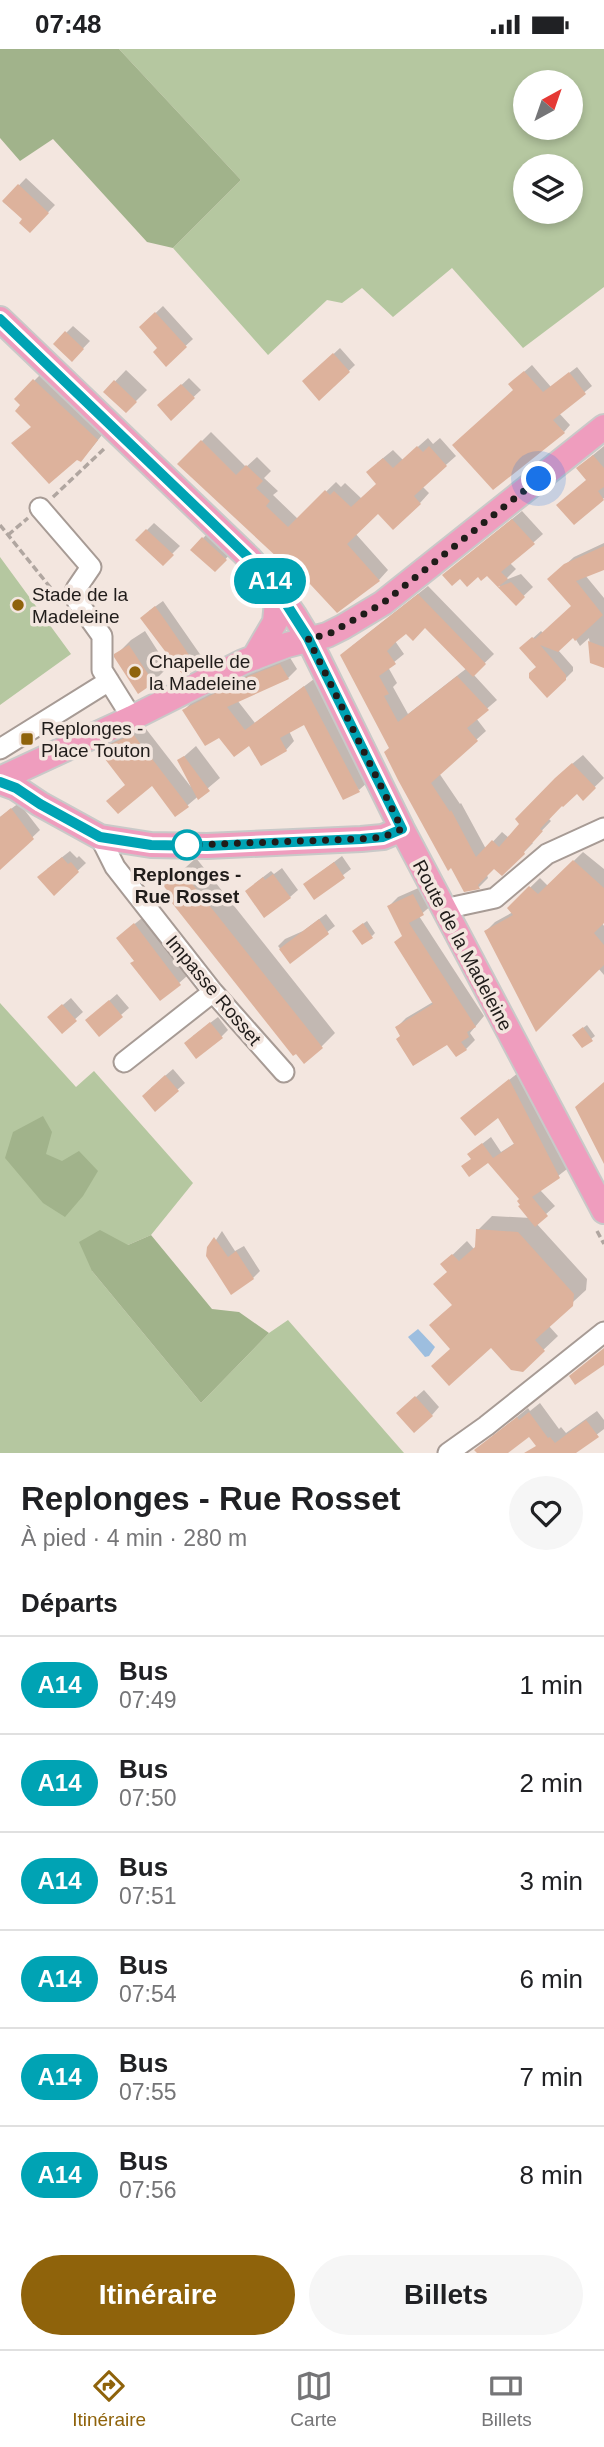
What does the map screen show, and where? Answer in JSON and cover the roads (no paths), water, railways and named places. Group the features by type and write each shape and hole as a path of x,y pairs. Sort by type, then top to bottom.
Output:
{"main road":[{"name":"Route de la Madeleine","path":"0,319 249,558 278,591 308,638 598,1215"},
{"path":"0,781 254,658 308,638 327,635 383,603 604,427"},
{"path":"254,658 275,622 278,591"},
{"path":"0,781 100,837 151,845 207,846 361,839 383,837 402,829"}],"street":[{"path":"40,508 91,567 76,589 77,601 102,636 102,670 132,718"},
{"path":"0,749 109,681"},
{"path":"444,909 495,898 547,854 604,828"},
{"name":"Impasse Rosset","path":"100,837 115,867 213,992 284,1072"},
{"path":"124,1062 213,992"},
{"path":"447,1453 486,1426 604,1332"}],"water":[{"path":"418,1329 435,1347 429,1356 425,1357 408,1337"}],"place":[{"name":"Stade de la Madeleine","path":"18,605"},
{"name":"Chapelle de la Madeleine","path":"135,672"},
{"name":"Replonges - Place Touton","path":"27,739"},
{"name":"Replonges - Rue Rosset","path":"187,845"}]}
